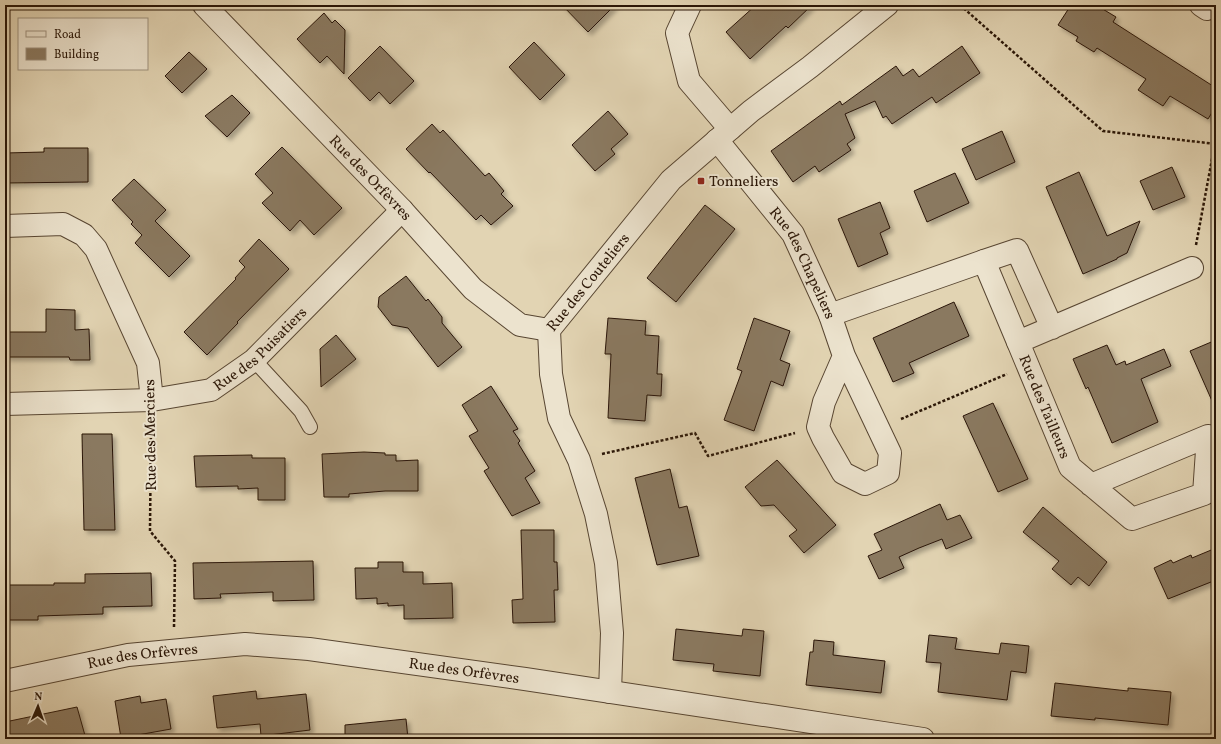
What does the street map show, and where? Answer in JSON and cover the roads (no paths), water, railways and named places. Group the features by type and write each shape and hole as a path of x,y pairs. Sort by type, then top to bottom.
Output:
{"street":[{"name":"Rue des Orfèvres","path":"204,5 402,210 473,289 520,325 549,330"},
{"name":"Rue des Chapeliers","path":"690,5 677,33 689,81 724,135 793,234 830,315 844,356 890,453 888,473 865,484 844,473 818,427 824,402 844,356"},
{"name":"Rue des Couteliers","path":"610,692 612,633 606,562 596,514 579,460 559,418 551,374 549,330 671,180 751,111 810,67 887,5"},
{"name":"Rue des Puisatiers","path":"5,404 152,400 211,390 254,360 402,210"},
{"name":"Rue des Merciers","path":"5,226 63,224 84,235 96,248 148,363 152,400"},
{"path":"830,315 1017,250 1052,328"},
{"name":"Rue des Tailleurs","path":"984,261 1070,467 1091,485 1132,519 1204,494 1208,436 1091,485"},
{"name":"Rue des Tailleurs","path":"1018,342 1192,268"},
{"name":"Rue des Orfèvres","path":"5,681 128,655 245,644 310,649 923,739"}],"lane":[{"path":"254,360 301,411 310,427"}],"place":[{"name":"Tonneliers","path":"701,181"}]}
